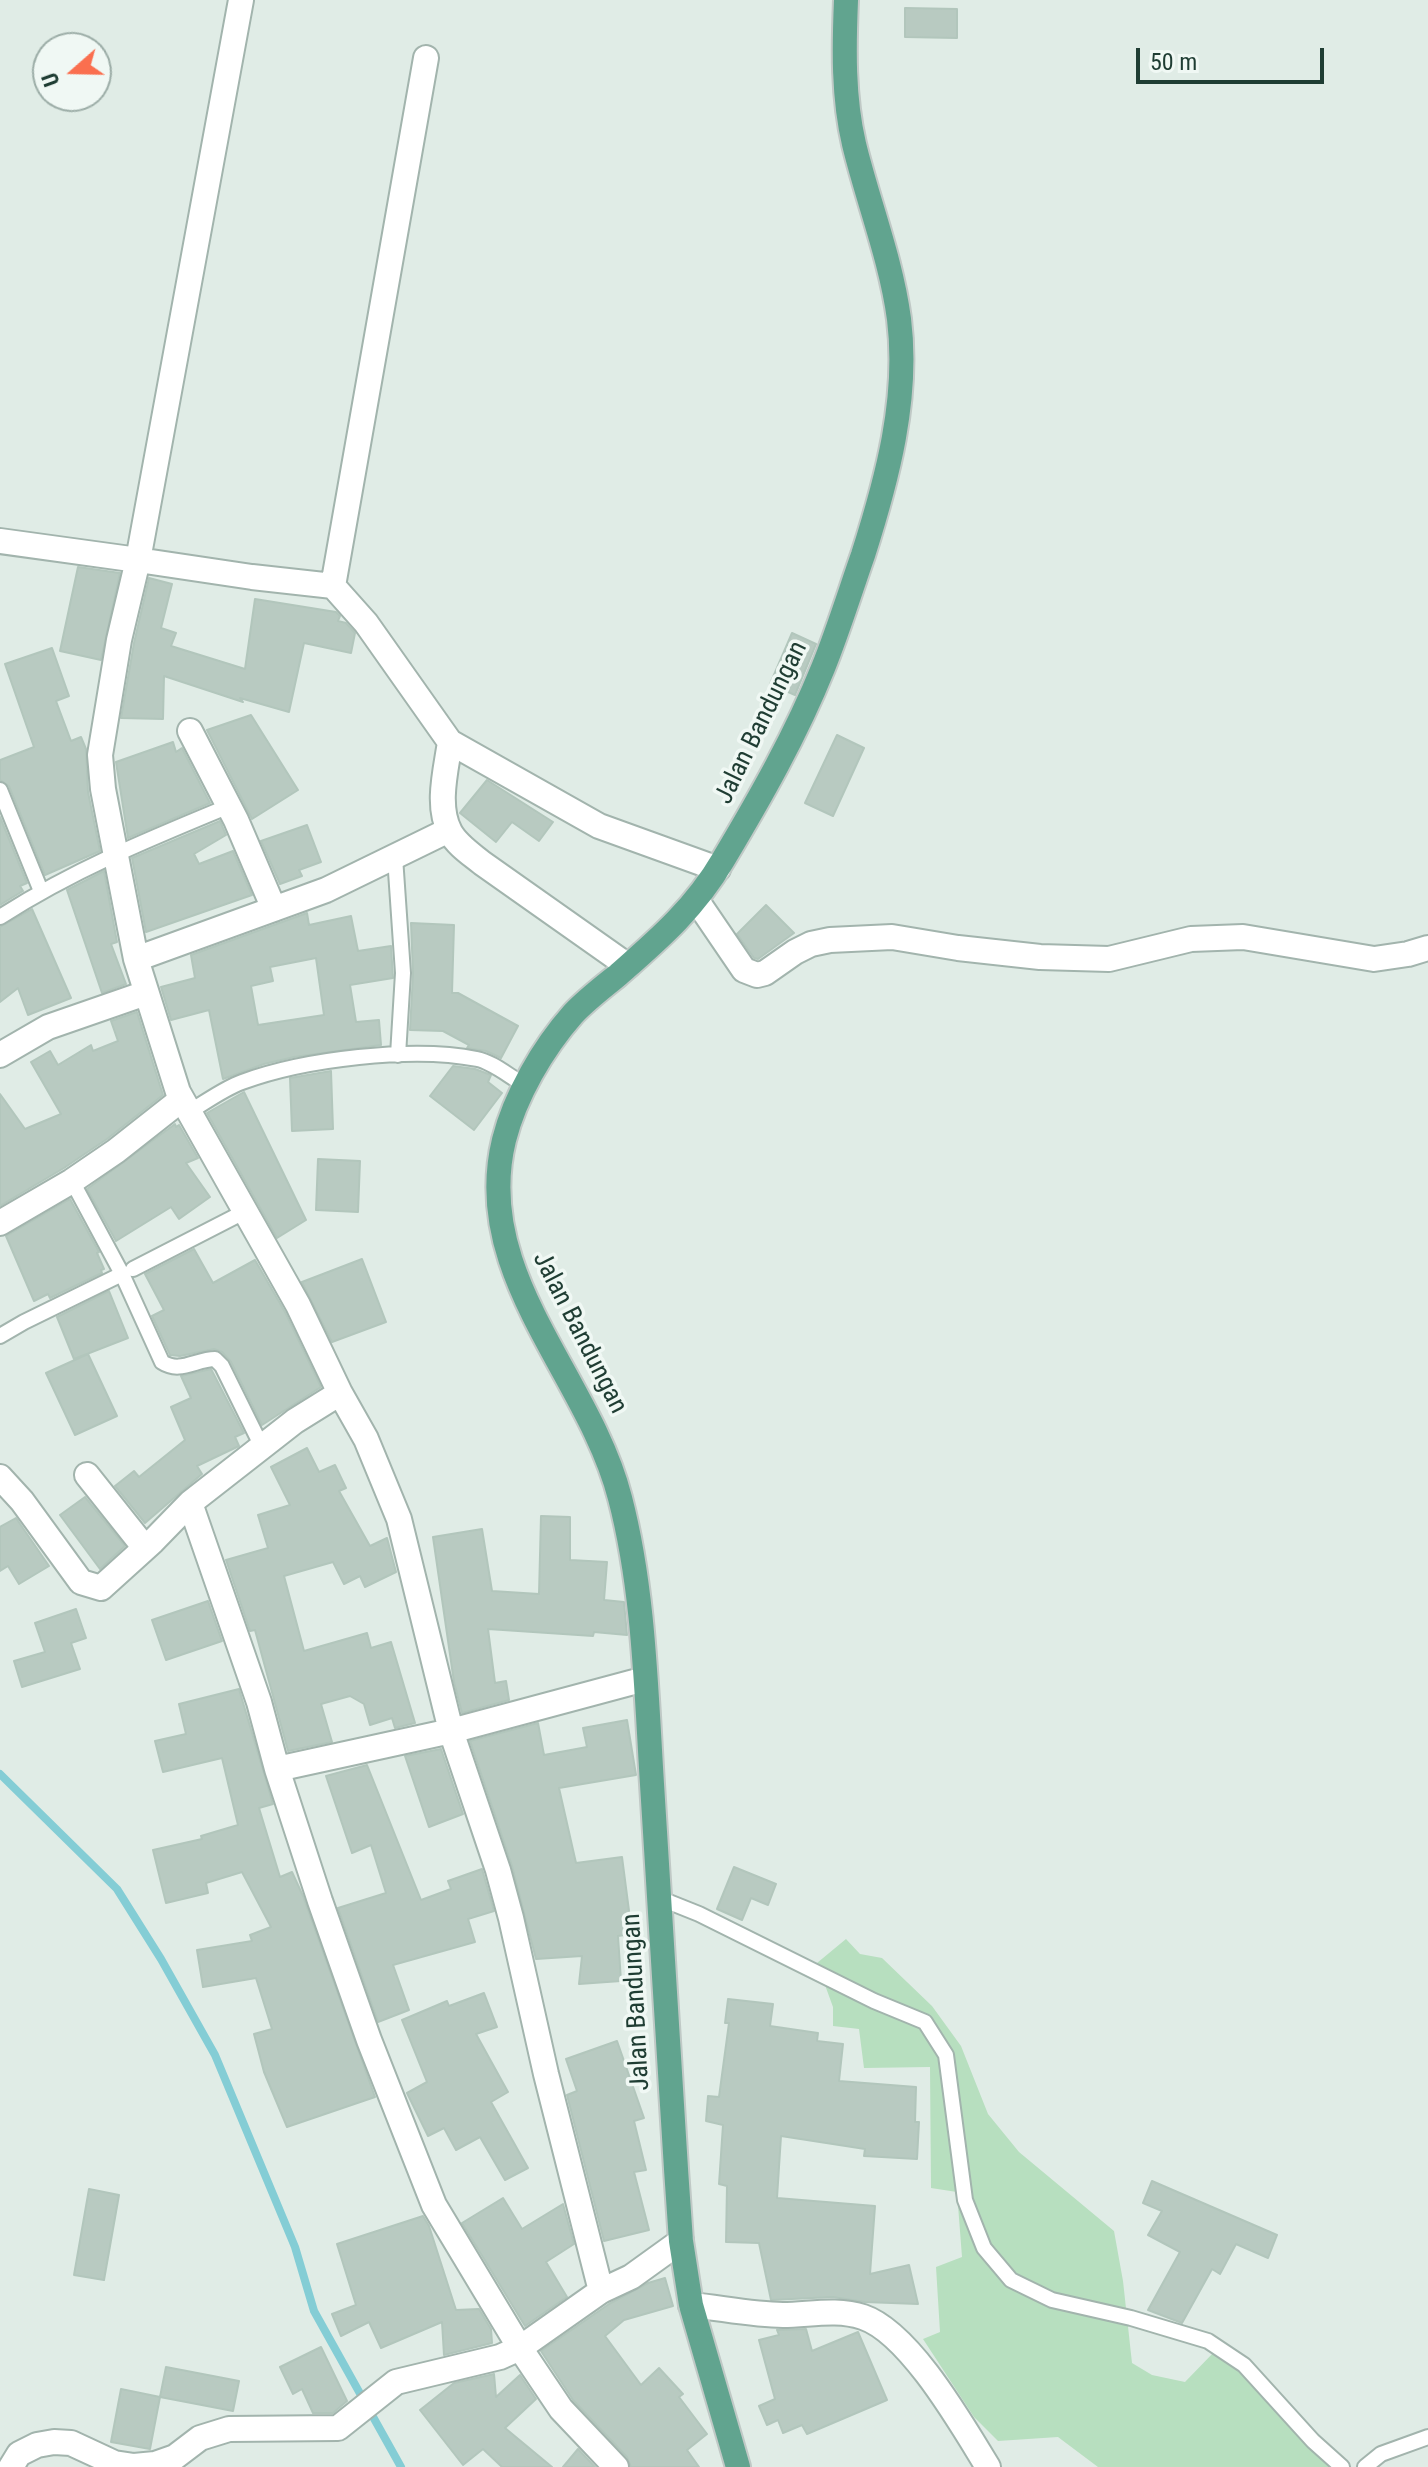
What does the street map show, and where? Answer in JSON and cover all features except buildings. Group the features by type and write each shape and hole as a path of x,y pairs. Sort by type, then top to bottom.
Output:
{"main road":[{"name":"Jalan Bandungan","path":"738,2467 691,2305 681,2241 645,1679 631,1540 603,1442 520,1290 504,1242 498,1190 504,1140 525,1085 553,1041 575,1011 697,901 768,783 821,672 884,489 900,392 898,315 850,121 845,83 846,0"}],"street":[{"path":"241,0 138,560 119,640 100,755 103,789 136,959 185,1106 298,1305 366,1439 399,1519 451,1731 511,1918 546,2074 601,2291"},
{"path":"333,586 426,58"},
{"path":"0,541 333,586 366,623 450,742 599,826 718,869"},
{"path":"190,731 229,806 274,909"},
{"path":"450,742 443,798 449,830 461,846 628,966"},
{"path":"136,959 326,890 449,830"},
{"path":"697,901 744,970 757,975 811,944 876,937 1040,957 1109,959 1191,939 1243,937 1374,959 1428,948"},
{"path":"0,1055 48,1027 146,993"},
{"path":"0,1223 72,1181 185,1106"},
{"path":"0,1477 22,1501 81,1582 101,1588 190,1503 295,1421 340,1393"},
{"path":"87,1475 145,1548"},
{"path":"190,1503 259,1702 277,1769 369,2040 434,2205 520,2348 573,2424 616,2467"},
{"path":"277,1769 451,1731 645,1679"},
{"path":"11,2467 19,2454 37,2445 54,2442 71,2443 114,2463 134,2466 155,2464 175,2457 200,2438 213,2433 255,2428 338,2428 396,2382 500,2357 520,2348 601,2291 631,2277 681,2241"},
{"path":"691,2305 784,2315 817,2311 863,2317 887,2331 908,2352 949,2405 988,2467"}],"lane":[{"path":"0,790 41,891"},
{"path":"0,917 41,891 116,852 229,806"},
{"path":"395,857 403,973 398,1055"},
{"path":"185,1106 239,1083 293,1067 341,1059 398,1055 480,1059 525,1085"},
{"path":"72,1181 127,1272 162,1362 170,1368 215,1359 222,1366 262,1447"},
{"path":"0,1336 244,1212"},
{"path":"659,1898 699,1914 874,2001 925,2022 946,2055 965,2200 984,2248 1011,2280 1052,2300 1131,2318 1208,2341 1244,2365 1313,2441 1342,2467"},
{"path":"1365,2467 1381,2454 1428,2437"}],"green space":[{"path":"846,1939 860,1954 882,1958 932,2006 961,2046 988,2114 1019,2152 1114,2231 1132,2363 1152,2375 1185,2382 1215,2351 1348,2467 1098,2467 1058,2437 998,2441 974,2417 923,2339 940,2332 936,2267 962,2257 957,2192 931,2188 930,2067 864,2068 859,2029 833,2026 833,2007 817,1963"}],"waterway":[{"path":"0,1774 117,1889 161,1959 215,2055 295,2247 314,2311 401,2467"}]}
